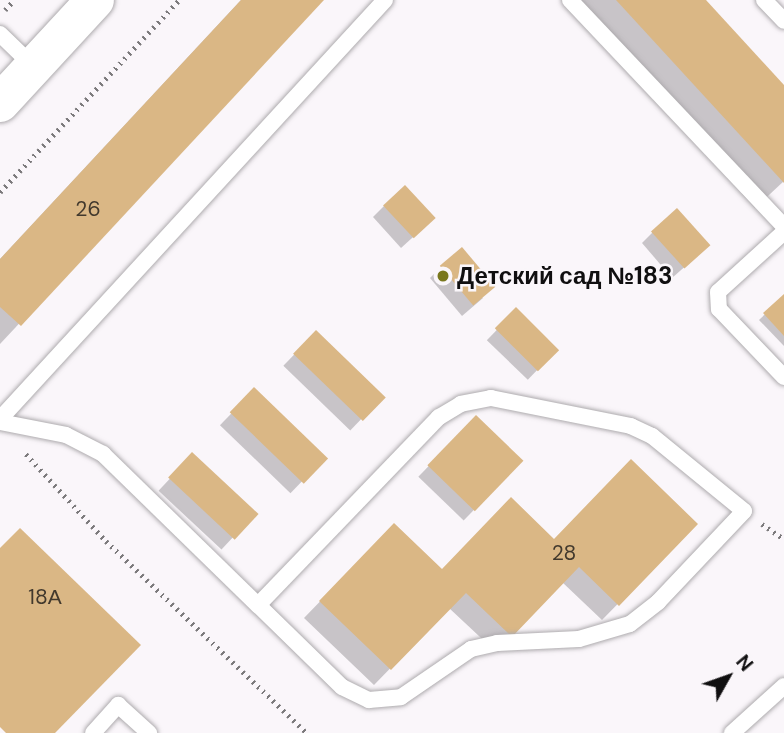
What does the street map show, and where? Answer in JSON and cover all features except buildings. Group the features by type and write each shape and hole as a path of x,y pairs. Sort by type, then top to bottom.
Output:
{"street":[{"path":"12,84 95,0"}],"lane":[{"path":"258,605 439,417 461,404 491,398 631,426 652,436 744,511 659,602 630,624 579,639 498,643 471,649 401,698 369,700 342,687 103,454 66,435 0,420 385,0"},
{"path":"570,0 784,229 718,292 719,309 784,377"},
{"path":"764,0 784,21"},
{"path":"0,34 12,84"},
{"path":"732,733 784,686"},
{"path":"93,733 118,705 149,733"}],"path":[{"path":"0,192 179,0"},
{"path":"18,444 106,541 307,733"}],"place":[{"name":"Детский сад №183","path":"443,276"}]}
